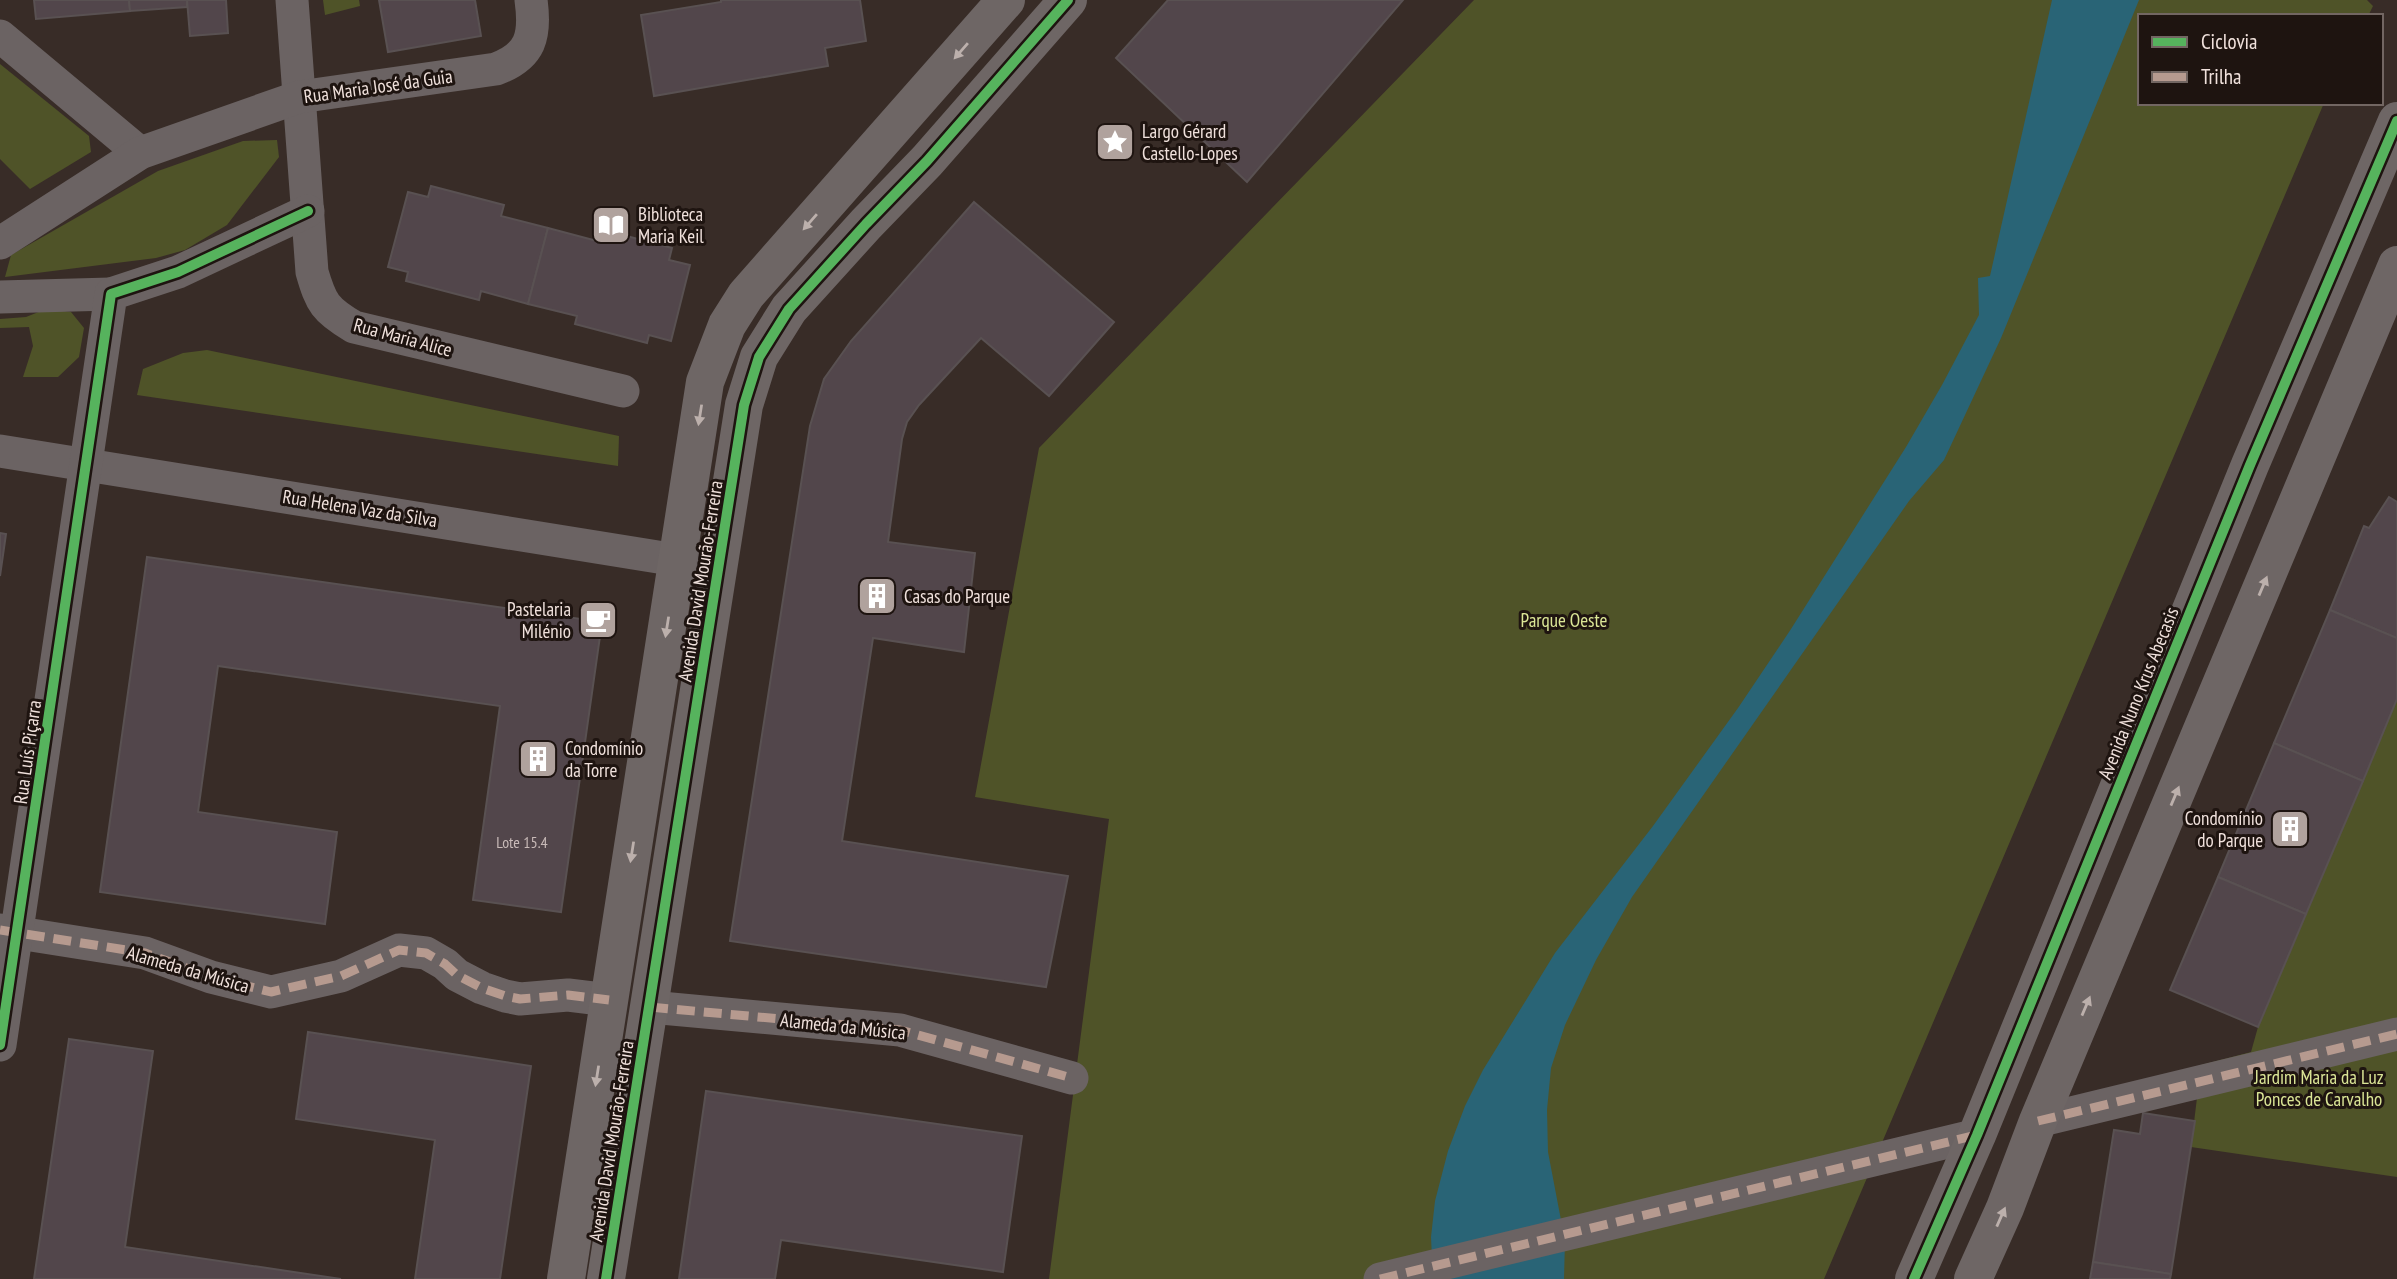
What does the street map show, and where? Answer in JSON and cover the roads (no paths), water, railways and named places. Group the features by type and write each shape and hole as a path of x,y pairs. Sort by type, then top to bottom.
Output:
{"street":[{"name":"Rua Maria Alice","path":"292,0 312,272 319,296 332,314 354,327 623,391"},
{"name":"Rua Maria José da Guia","path":"0,243 140,153 299,97 496,69 515,62 528,47 534,19 531,0"},
{"name":"Avenida David Mourão-Ferreira","path":"566,1279 705,382 727,325 746,295 1006,0"},
{"name":"Avenida David Mourão-Ferreira","path":"606,1279 744,405 759,358 789,309 927,161 1068,0"},
{"path":"0,36 140,153"},
{"name":"Avenida Nuno Krus Abecasis","path":"1914,1279 1977,1135 2232,509 2397,121"},
{"path":"0,297 111,294 178,272 307,211"},
{"path":"1973,1279 2005,1208 2038,1121 2397,265"},
{"name":"Rua Luís Piçarra","path":"0,1045 9,932 86,464 111,294"},
{"name":"Rua Helena Vaz da Silva","path":"0,451 720,567"},
{"name":"Alameda da Música","path":"9,932 145,953 211,976 271,992 341,976 399,950 426,953 457,975 505,996 520,999 568,995 609,1000"},
{"name":"Alameda da Música","path":"650,1007 900,1030 1072,1078"},
{"path":"2038,1121 2397,1034"},
{"path":"1380,1279 1977,1135"}],"water":[{"path":"2052,0 2139,0 2001,338 1944,460 1909,501 1632,897 1596,960 1565,1025 1551,1068 1547,1110 1548,1152 1565,1241 1564,1279 1433,1279 1431,1237 1435,1201 1448,1151 1465,1106 1483,1070 1555,953 1653,826 1791,629 1906,447 1979,315 1978,278 1990,276"}],"place":[{"name":"Largo Gérard Castello-Lopes","path":"1115,142"},
{"name":"Biblioteca Maria Keil","path":"611,225"},
{"name":"Casas do Parque","path":"877,596"},
{"name":"Pastelaria Milénio","path":"598,620"},
{"name":"Condomínio da Torre","path":"538,759"},
{"name":"Condomínio do Parque","path":"2290,829"}],"park label":[{"name":"Parque Oeste","path":"1564,620"},
{"name":"Jardim Maria da Luz Ponces de Carvalho","path":"2319,1088"}]}
